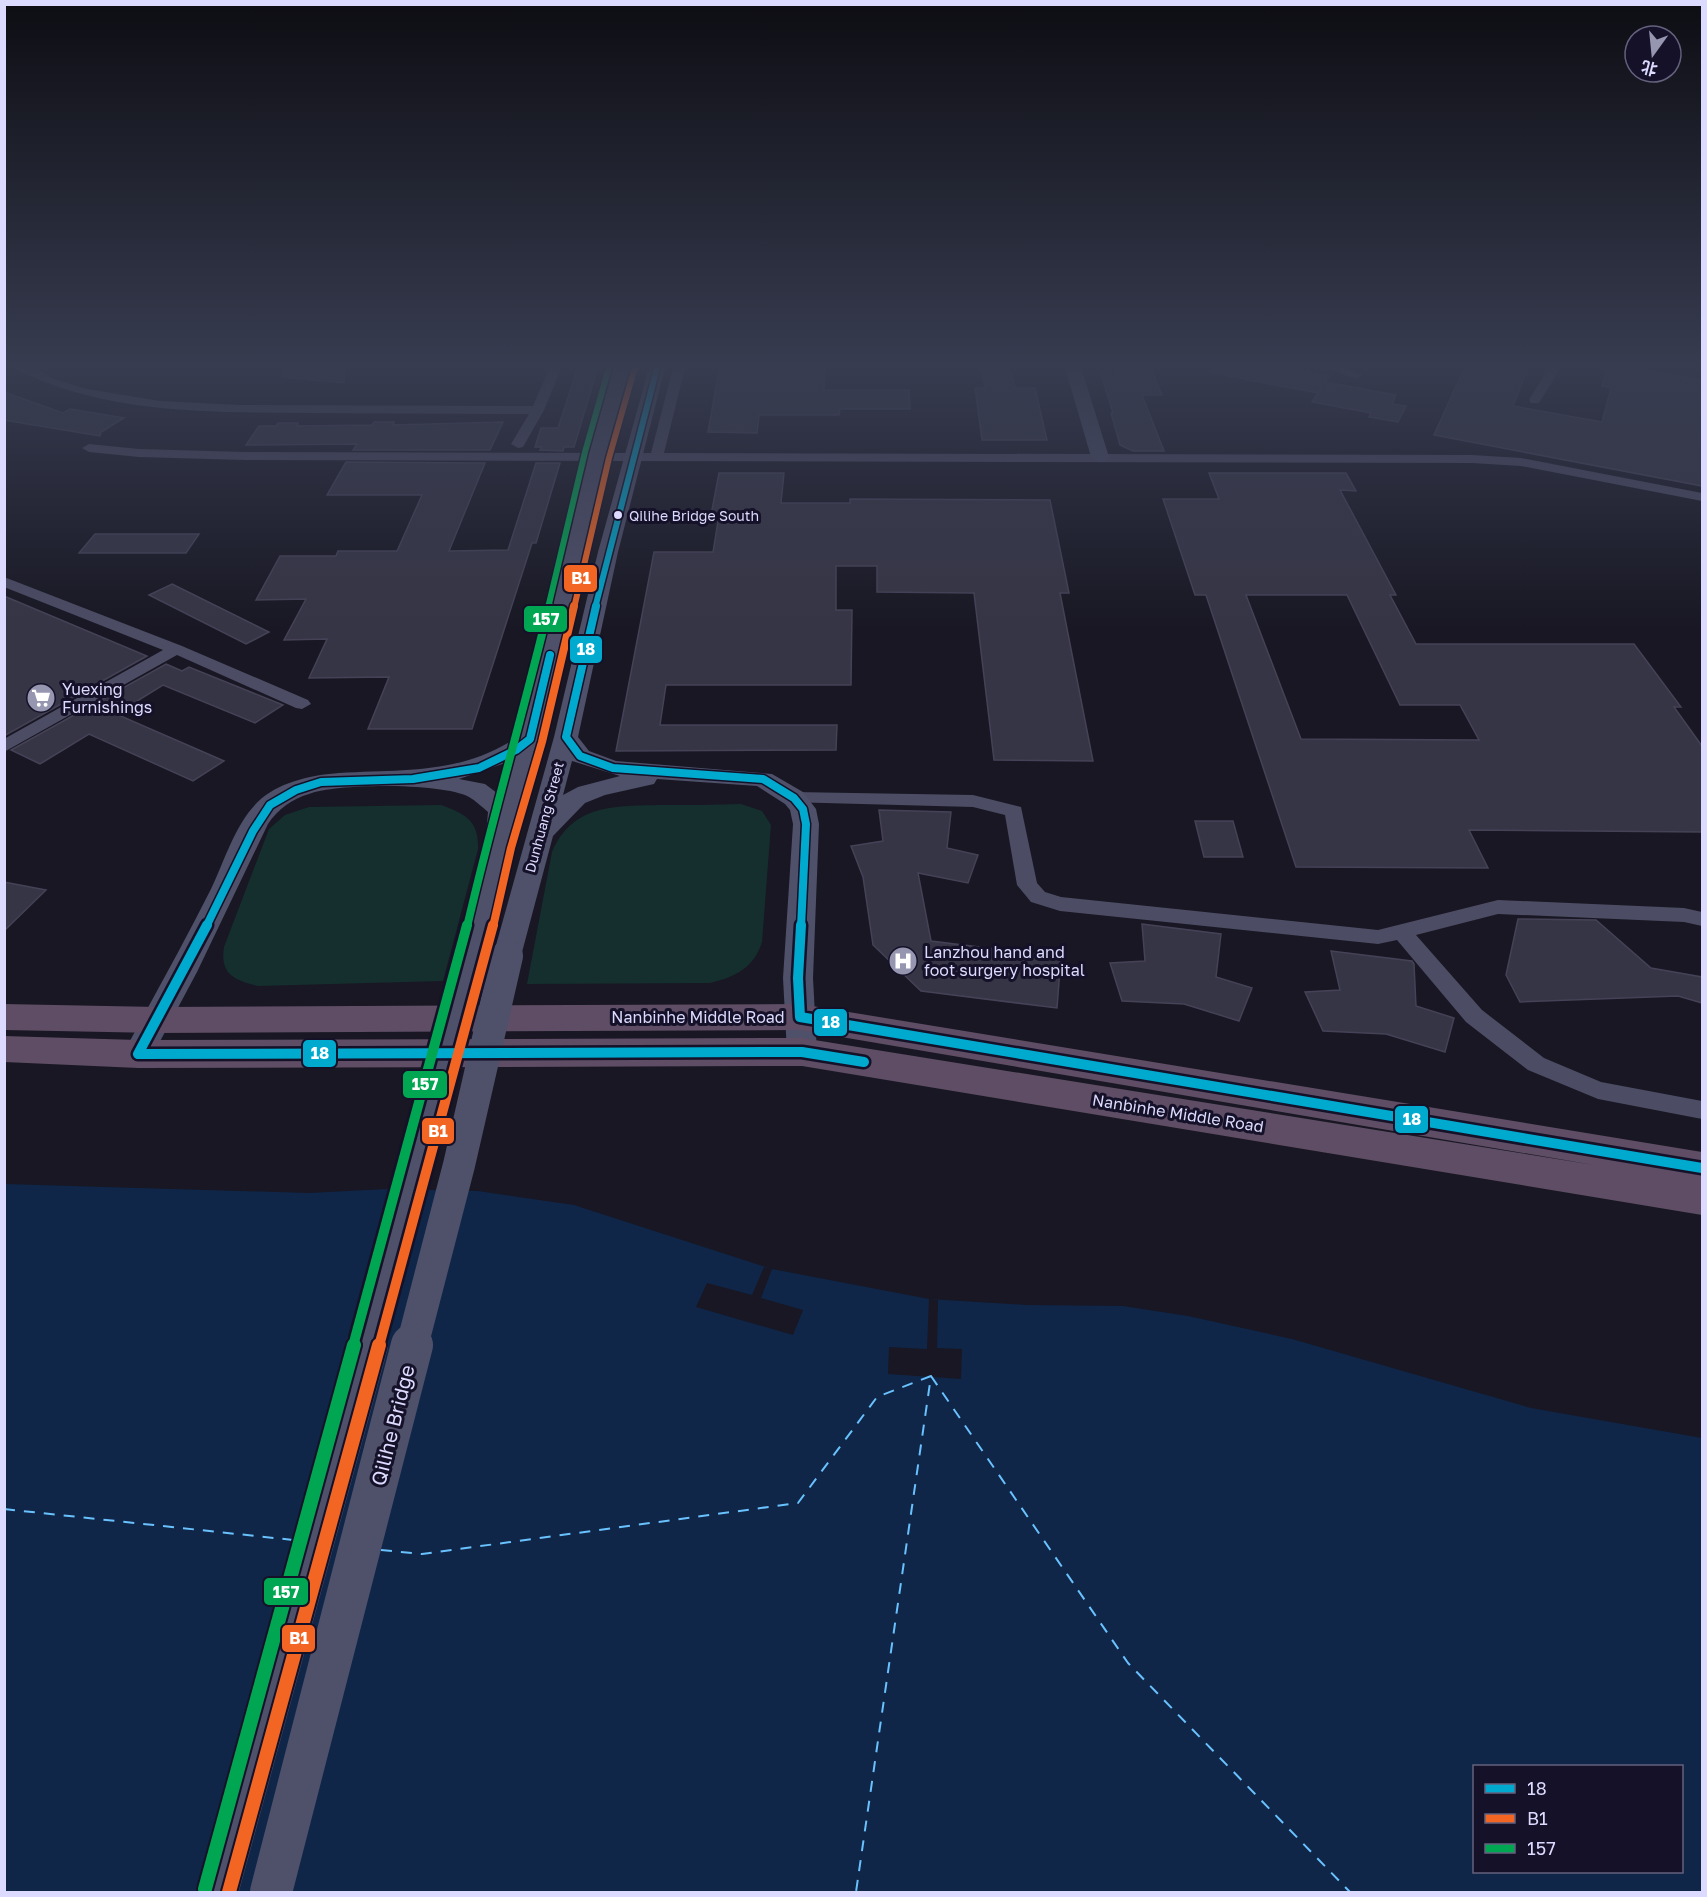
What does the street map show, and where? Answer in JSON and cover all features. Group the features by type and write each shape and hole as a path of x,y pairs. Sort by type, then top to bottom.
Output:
{"highway":[{"name":"Nanbinhe Middle Road","path":"4,1017 801,1034 1702,1168"},
{"name":"Nanbinhe Middle Road","path":"4,1049 138,1054 801,1034 1702,1199"}],"main road":[{"name":"Dunhuang Street","path":"490,956 540,834 566,737 608,552 636,453"},
{"path":"1099,453 1100,457"},
{"path":"499,845 530,739 597,455"},
{"path":"566,737 580,756 613,768 670,774 764,779 794,798 803,809 806,824 798,978 801,1034"},
{"path":"138,1054 158,1020 253,831 270,805 296,790 321,782 413,779 479,768 516,750 530,739"},
{"path":"540,834 560,808 580,793 670,774"},
{"path":"217,1893 490,956 501,809 476,790 413,779"},
{"name":"Qilihe Bridge","path":"271,1893 456,1177 490,956"}],"street":[{"path":"134,453 245,456 597,455 1496,460 1702,498"},
{"path":"4,581 176,649 302,704"},
{"path":"4,747 176,649"},
{"path":"794,798 973,801 1014,811 1026,885 1038,897 1059,904 1378,937 1498,907 1684,915 1702,919"},
{"path":"1402,932 1474,1016 1536,1064 1598,1090 1702,1110"}],"green space":[{"path":"741,804 762,811 771,825 762,942 749,965 728,978 710,983 527,984 552,852 561,836 572,824 598,810 613,807"},
{"path":"441,805 464,815 473,825 478,839 478,849 443,981 258,986 235,978 226,970 224,947 269,829 285,815 309,807"}],"water":[{"path":"5,1184 309,1193 387,1189 478,1191 574,1205 772,1269 929,1299 1027,1305 1123,1306 1188,1316 1292,1339 1531,1408 1702,1438 1702,1892 5,1892"}],"pier":[{"path":"764,1267 772,1269 761,1298 803,1310 793,1335 696,1307 707,1283 752,1295"},
{"path":"929,1299 938,1300 937,1348 962,1349 961,1379 888,1374 889,1347 927,1349"}],"building":[{"path":"1526,453 1702,453 1702,486"},
{"path":"346,462 485,463 449,551 508,550 536,463 560,463 536,543 532,543 472,729 368,729 389,677 309,678 327,639 284,640 306,599 256,600 280,556 336,556 338,551 397,551 422,495 327,495"},
{"path":"719,473 784,473 781,503 850,503 850,499 1050,500 1069,593 1060,593 1093,761 994,760 974,593 877,592 877,566 836,566 836,610 852,610 851,685 666,685 660,725 837,725 836,750 616,751 654,552 713,552 719,515 711,515"},
{"path":"1209,473 1346,473 1356,491 1340,490 1396,595 1390,595 1416,644 1634,644 1681,707 1674,707 1702,746 1702,832 1469,830 1488,868 1296,867 1206,595 1195,595 1163,499 1219,499","holes":["1246,595 1347,595 1400,705 1460,705 1479,740 1301,739"]},
{"path":"95,534 199,534 186,553 79,553"},
{"path":"172,584 269,632 246,644 149,595"},
{"name":"Yuexing Furnishings","path":"4,596 147,656 4,736"},
{"path":"166,664 182,671 189,667 283,705 255,723 163,685 116,714 224,761 193,781 89,734 40,764 11,750"},
{"path":"879,810 951,812 947,848 978,855 968,883 918,873 931,941 1061,957 1057,1008 921,991 873,945 863,877 851,846 883,841"},
{"path":"1195,821 1233,821 1243,857 1204,857"},
{"path":"4,882 46,890 4,931"},
{"path":"1518,919 1596,920 1651,968 1702,977 1702,1003 1678,996 1520,1002 1506,975"},
{"path":"1142,924 1221,934 1216,977 1252,988 1239,1021 1184,1004 1122,1001 1110,963 1145,961"},
{"path":"1331,951 1412,961 1416,1006 1454,1018 1445,1052 1386,1034 1323,1031 1305,992 1340,990"}],"ferry route":[{"path":"381,1550 422,1554 798,1503 877,1397 931,1376"},
{"path":"856,1892 931,1376"},
{"path":"931,1376 1128,1663 1350,1892"},
{"path":"4,1509 293,1540"}],"transit line":[{"name":"157","path":"205,1889 461,953 487,842 518,736 585,453"},
{"name":"B1","path":"229,1892 485,959 511,848 542,742 611,453"},
{"name":"18","path":"634,453 608,552 566,737 580,756 613,768 763,779 794,798 803,809 806,824 798,978 800,1017 1702,1168"},
{"name":"18","path":"138,1054 183,974 253,831 270,805 296,790 321,782 413,779 479,768 516,750 530,739 550,655"},
{"name":"18","path":"138,1054 802,1052 864,1062"}],"place":[{"name":"Qilihe Bridge South","path":"618,515"},
{"name":"Yuexing Furnishings","path":"41,698"},
{"name":"Lanzhou hand and foot surgery hospital","path":"903,961"}]}
